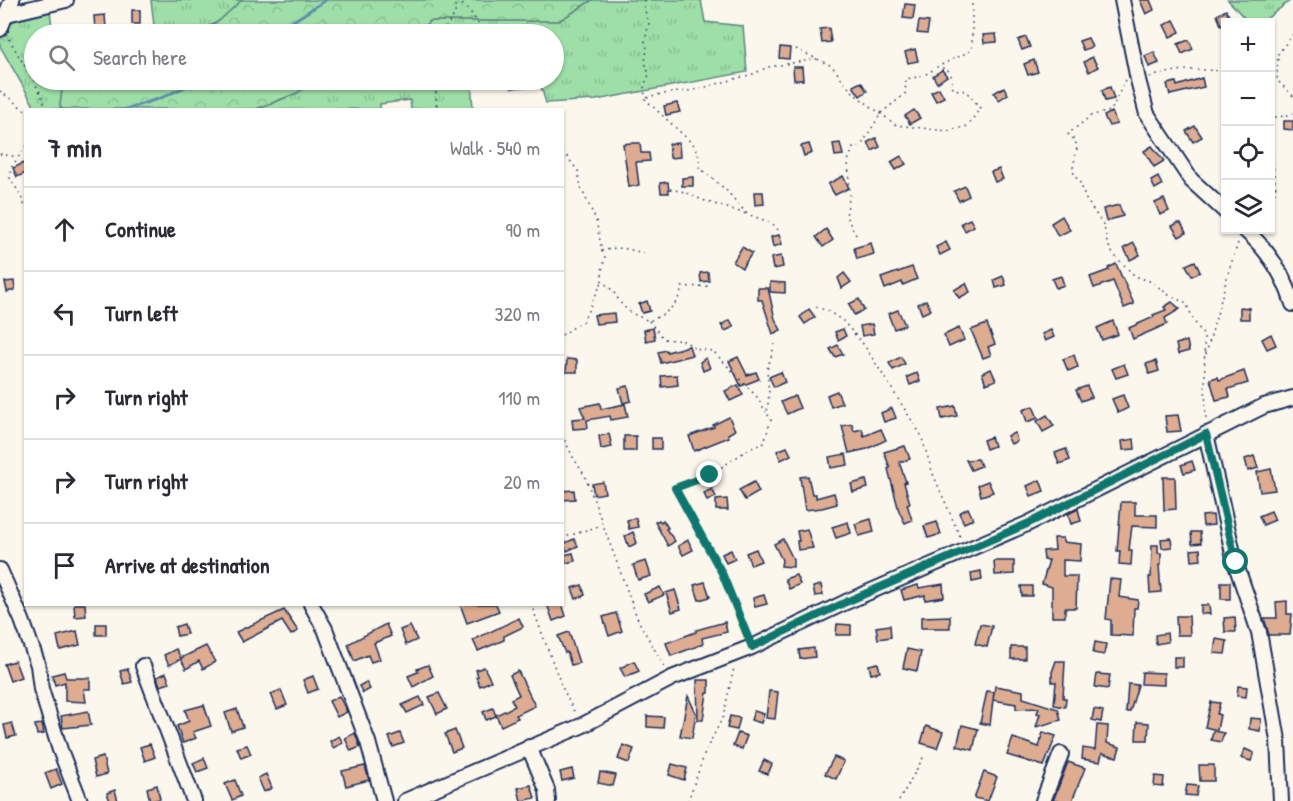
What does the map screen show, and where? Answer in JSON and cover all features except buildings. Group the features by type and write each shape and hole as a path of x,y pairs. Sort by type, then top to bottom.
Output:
{"street":[{"path":"4,32 12,0"},
{"path":"7,14 66,0"},
{"path":"1122,0 1132,80 1147,114 1191,180 1221,207"},
{"path":"1245,234 1258,242 1275,263 1293,304"},
{"path":"405,801 581,726 672,678 747,649 846,602 1027,524 1264,406 1293,399"},
{"path":"1206,434 1236,562 1259,632 1278,740 1281,801"},
{"path":"0,570 38,665 41,689 60,750 81,801"},
{"path":"313,606 325,628 368,742 384,801"},
{"path":"143,666 194,801"},
{"path":"529,747 548,801"},
{"path":"1043,801 1061,754"}],"path":[{"path":"448,24 455,14 455,0"},
{"path":"458,0 478,24"},
{"path":"644,0 649,23 645,40 647,49 645,62 649,75 644,86 645,99 696,147 700,168 726,190 747,214"},
{"path":"856,235 846,216 850,193 848,161 853,148 861,147 881,113 905,94 906,80 923,76 972,50 972,0"},
{"path":"4,32 24,67"},
{"path":"1293,34 1278,54 1277,80 1293,96"},
{"path":"796,49 832,66 848,87 896,125 947,131 968,126 980,108 966,91 953,89 951,75 947,69 937,67"},
{"path":"645,99 655,95 695,90 753,74 768,67 818,59"},
{"path":"1206,434 1204,336 1186,303 1170,296 1152,282 1135,276 1122,264 1107,243 1104,226 1085,198 1081,184 1074,175 1077,148 1075,140 1068,134 1092,115 1111,111 1132,80 1179,69 1195,68 1221,71"},
{"path":"38,90 46,108"},
{"path":"436,90 437,108"},
{"path":"0,91 24,109"},
{"path":"1275,180 1272,120 1275,117 1293,113"},
{"path":"24,149 11,168 10,179 24,204"},
{"path":"0,154 18,157"},
{"path":"564,154 578,171 581,188 596,220 606,256 602,282 583,321 564,334"},
{"path":"670,189 685,192 702,200 772,223 779,231"},
{"path":"1206,357 1230,267 1243,234"},
{"path":"603,251 611,248 625,248 647,254"},
{"path":"602,282 613,291 622,305 632,313 650,321 664,339 685,341 695,349 713,351 757,397 771,420 764,443 749,449 710,475 675,488 722,573 747,649 735,666 723,717 706,750 688,801"},
{"path":"650,321 669,312 679,299 682,287 708,286"},
{"path":"816,307 828,311 843,321 864,345 921,435 933,474 967,551"},
{"path":"767,413 769,394 767,370 776,340"},
{"path":"564,439 585,476 638,620 672,678"},
{"path":"564,537 603,524"},
{"path":"532,606 562,687 581,726"},
{"path":"899,801 924,756"}],"green space":[{"path":"151,0 242,0 214,24 154,24"},
{"path":"242,0 592,0 559,21 429,21 427,24 214,24"},
{"path":"592,0 701,0 705,22 743,26 747,72 596,100 546,103 542,90 564,90 564,24 427,24 429,21 559,21"},
{"path":"1228,0 1291,0 1267,18 1244,18"},
{"path":"50,11 52,24 24,24 24,88 0,46 0,40 9,20"},
{"path":"25,90 62,90 61,108 35,108"},
{"path":"62,90 301,90 259,108 61,108"},
{"path":"301,90 472,90 473,108 411,108 410,100 380,104 380,108 261,108"}],"waterway":[{"path":"289,24 326,0"},
{"path":"129,108 178,90"}],"route":[{"path":"710,475 675,488 722,573 752,647 846,602 1027,524 1206,434 1236,562"}]}
